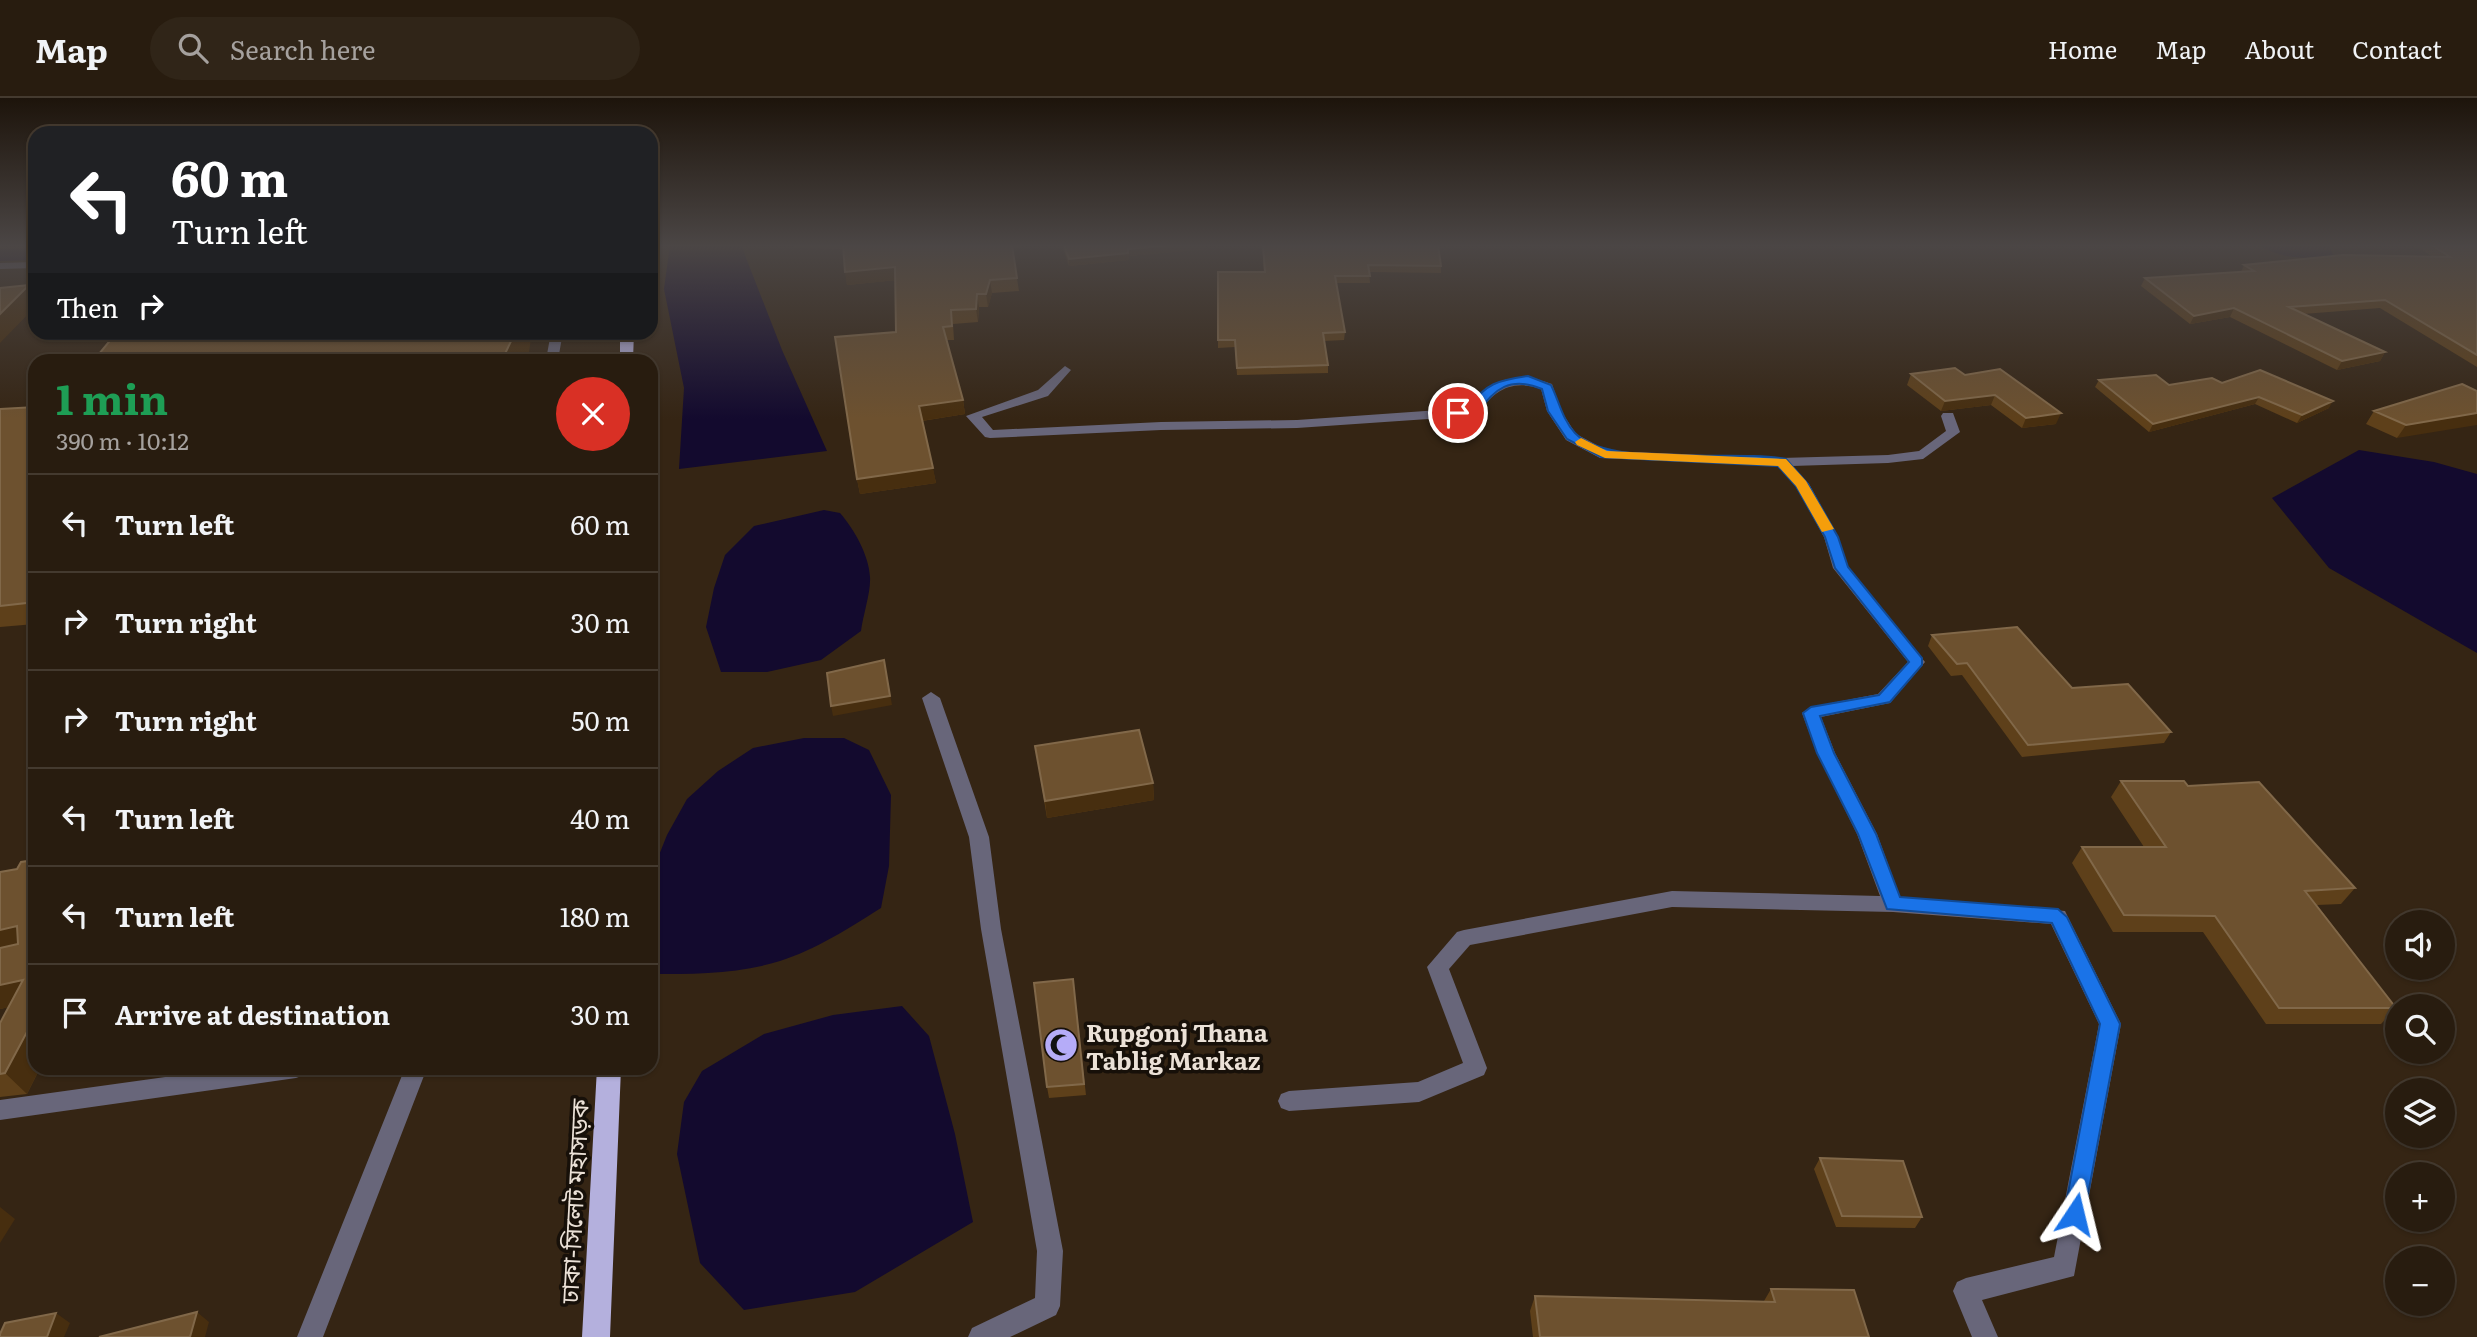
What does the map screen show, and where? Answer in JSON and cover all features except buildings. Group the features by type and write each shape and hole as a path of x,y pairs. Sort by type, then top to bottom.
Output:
{"highway":[{"name":"ঢাকা-সিলেট মহাসড়ক","path":"596,1337 609,1075"}],"street":[{"path":"1065,370 1043,393 973,416 990,434 1161,426 1297,424 1472,412 1483,395 1498,384 1528,379 1547,387 1554,411 1571,437 1605,455 1781,462 1876,460 1923,455 1953,432 1948,416"},
{"path":"1781,462 1802,484 1832,537 1842,568 1917,662 1884,699 1811,713 1826,753 1867,834 1893,904"},
{"path":"931,698 978,837 1050,1251 1047,1306 981,1337"},
{"path":"1289,1101 1419,1092 1476,1068 1438,967 1464,938 1672,899 1893,904 2058,917 2110,1024 2066,1267 1966,1291 1985,1337"},
{"path":"0,1110 247,1075"},
{"path":"310,1337 413,1075"}],"shaded area":[{"path":"667,303 764,303 827,451 679,469 684,388"},
{"path":"2359,450 2434,462 2477,474 2477,653 2329,568 2272,498"},
{"path":"824,510 840,513 855,534 867,560 870,583 861,631 821,660 767,672 721,672 706,627 714,588 725,555 754,526"},
{"path":"804,738 844,738 869,750 891,795 889,866 881,908 819,944 780,961 733,971 658,974 658,858 667,835 687,799 718,771 753,748"},
{"path":"902,1006 929,1036 955,1134 973,1222 855,1292 744,1310 700,1263 677,1154 684,1102 702,1071 764,1034 833,1015"}],"slow traffic":[{"path":"1581,442 1605,455 1781,462 1802,484 1827,529"}],"place":[{"name":"Rupgonj Thana Tablig Markaz","path":"1061,1045"}],"route":[{"path":"1458,413 1472,412 1483,395 1498,384 1528,379 1547,387 1554,411 1571,437 1605,455 1781,462 1802,484 1832,537 1842,568 1907,646 1917,662 1884,699 1811,713 1826,753 1867,834 1893,904 2058,917 2110,1024 2075,1214"}]}
